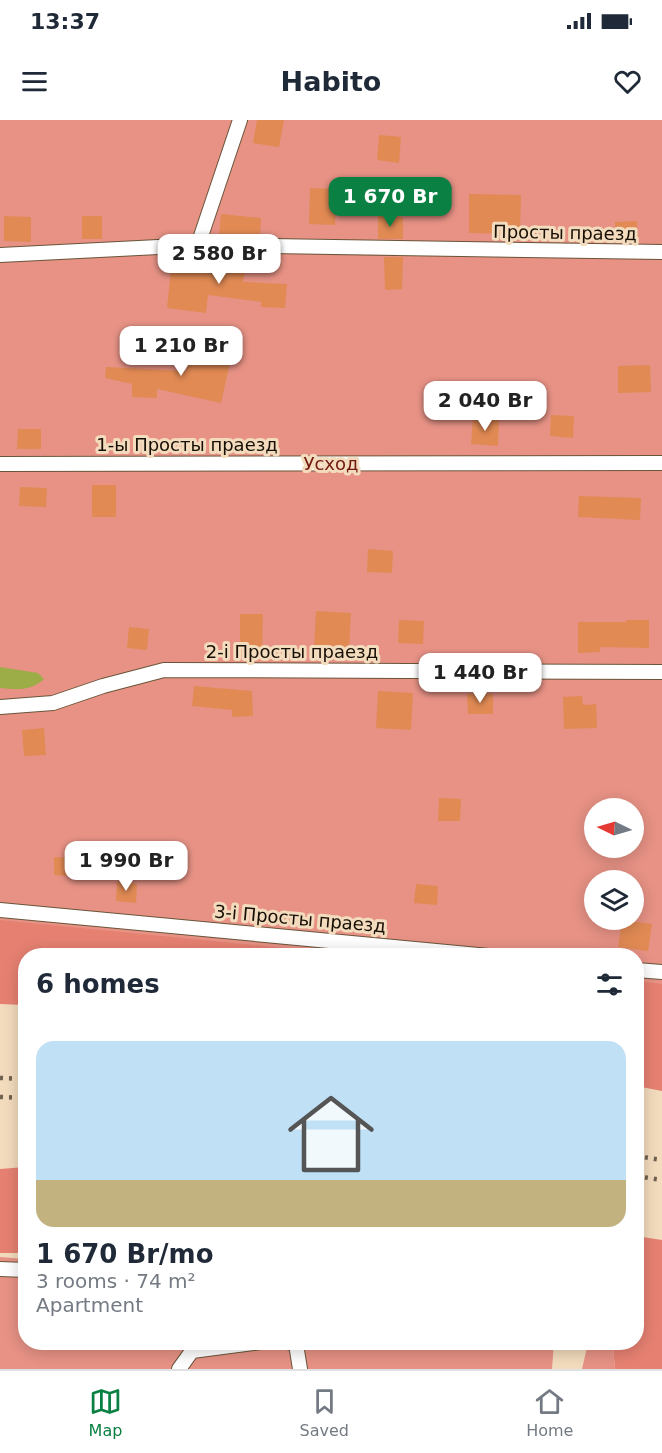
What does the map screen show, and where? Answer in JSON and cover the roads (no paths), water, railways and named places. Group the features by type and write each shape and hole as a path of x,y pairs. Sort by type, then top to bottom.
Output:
{"lane":[{"path":"198,245 240,120"},
{"name":"Просты праезд","path":"0,255 198,245 662,252"},
{"name":"1-ы Просты праезд","path":"0,464 662,463"},
{"name":"2-і Просты праезд","path":"0,707 53,703 103,686 164,670 662,672"},
{"name":"3-і Просты праезд","path":"0,910 404,948"},
{"path":"644,971 662,972"},
{"path":"0,1269 18,1270"},
{"path":"179,1369 192,1351 200,1350"},
{"path":"294,1350 300,1369"}],"railway":[{"path":"0,1078 18,1079"},
{"path":"0,1097 18,1098"},
{"path":"644,1157 662,1160"},
{"path":"644,1177 662,1180"}],"park label":[{"name":"Усход","path":"331,464"}]}
